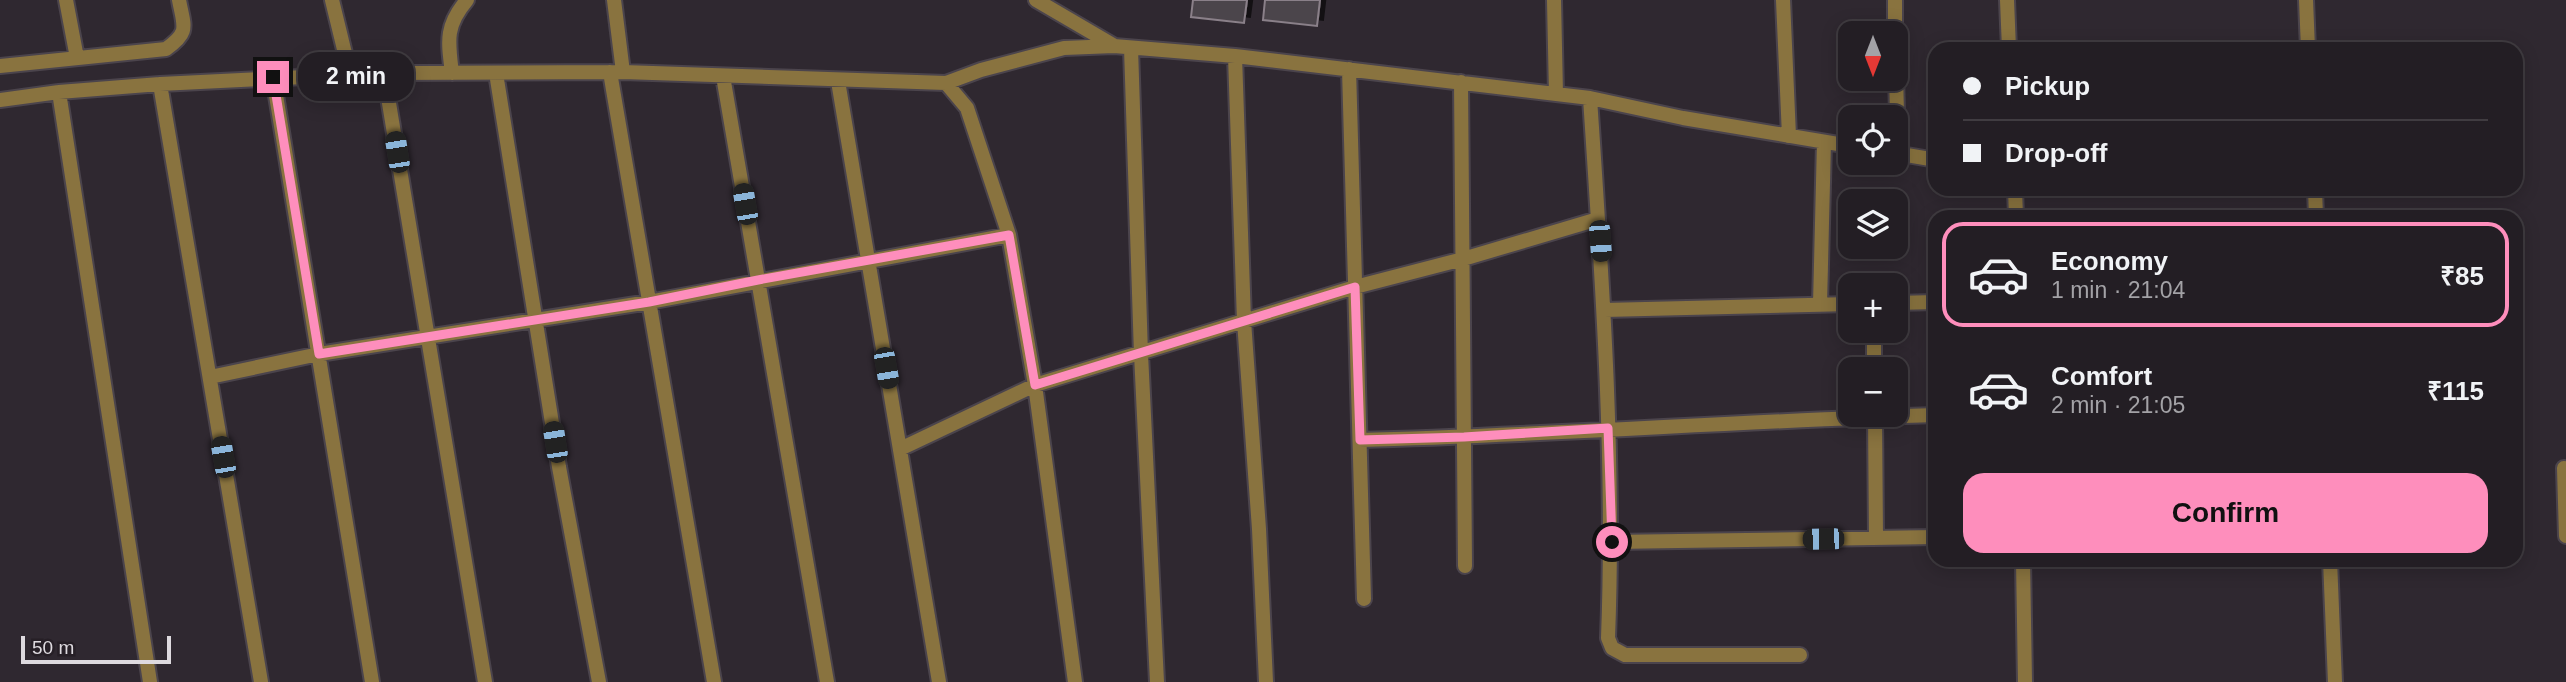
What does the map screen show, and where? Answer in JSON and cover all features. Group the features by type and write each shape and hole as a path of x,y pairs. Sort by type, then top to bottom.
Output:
{"street":[{"path":"66,0 77,58"},
{"path":"0,66 166,49 181,38 185,29 179,0"},
{"path":"332,0 351,74"},
{"path":"452,73 448,40 454,15 467,0"},
{"path":"614,0 616,72 649,302 713,682"},
{"path":"1036,0 1115,46"},
{"path":"1554,0 1556,94"},
{"path":"1783,0 1789,136"},
{"path":"1895,0 1895,21"},
{"path":"2007,0 2009,42"},
{"path":"2306,0 2308,42"},
{"path":"0,100 160,84 384,73 616,72 946,83 981,70 1064,48 1115,46 1235,56 1590,98 1683,118 1838,144"},
{"path":"1130,48 1157,682"},
{"path":"1235,56 1244,321 1259,529 1266,682"},
{"path":"1349,69 1364,599"},
{"path":"384,73 485,682"},
{"path":"496,73 559,467 598,682"},
{"path":"723,76 827,682"},
{"path":"273,77 372,682"},
{"path":"838,81 939,682"},
{"path":"1461,82 1465,566"},
{"path":"946,83 967,108 1009,235 1035,385 1075,682"},
{"path":"160,84 261,682"},
{"path":"59,92 150,682"},
{"path":"1590,98 1604,310 1612,542 1608,638 1612,648 1625,655 1800,655"},
{"path":"1820,305 1824,142"},
{"path":"1908,156 1928,159"},
{"path":"900,449 1035,385 1355,287 1463,259 1598,219"},
{"path":"210,377 319,354 649,302 1009,235"},
{"path":"1908,303 1928,302"},
{"path":"1604,310 1838,304"},
{"path":"1908,415 1928,415"},
{"path":"1360,440 1838,418"},
{"path":"1875,427 1876,538"},
{"path":"2564,468 2566,536"},
{"path":"1612,542 1928,537"},
{"path":"2023,567 2025,682"},
{"path":"2330,567 2335,682"}],"building":[{"path":"1193,0 1247,0 1244,23 1191,17"},
{"path":"1265,0 1320,0 1317,26 1263,20"}],"route":[{"path":"273,77 319,354 649,302 1009,235 1035,385 1355,287 1360,440 1608,428 1612,542"}]}
